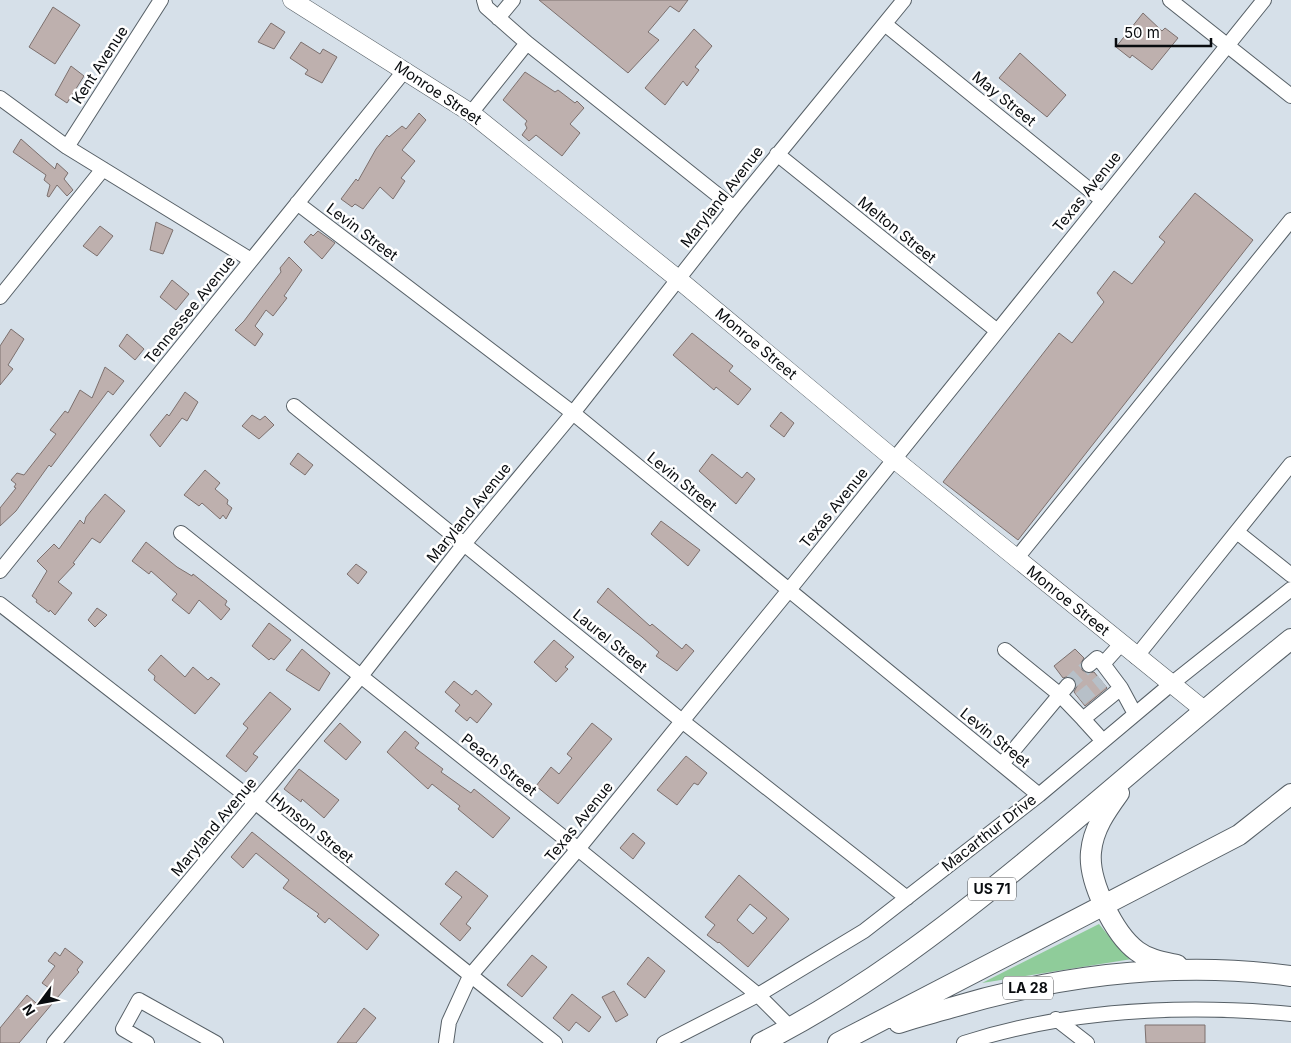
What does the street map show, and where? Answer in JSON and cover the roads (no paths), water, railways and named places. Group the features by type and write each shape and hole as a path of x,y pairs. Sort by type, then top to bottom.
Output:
{"highway":[{"name":"US 71","path":"761,1043 791,1028 869,982 945,927 1133,773 1204,710 1291,639"},
{"path":"1133,773 1101,818 1094,836 1091,868 1095,884 1105,906 1124,937 1137,951 1156,960 1213,972"},
{"path":"838,1043 1239,835 1291,794"},
{"name":"LA 28","path":"851,1043 902,1022 987,997 1032,987 1129,972 1262,972 1291,976"}],"main road":[{"name":"Monroe Street","path":"292,0 471,113 678,279 1170,685 1204,710"}],"street":[{"name":"Kent Avenue","path":"67,147 161,0"},
{"path":"484,0 486,7 527,43 734,208"},
{"path":"498,18 513,0"},
{"name":"Maryland Avenue","path":"54,1043 361,676 464,544 573,413 777,154 904,0"},
{"path":"1170,0 1291,96"},
{"name":"Texas Avenue","path":"446,1043 449,1022 470,976 578,849 789,590 996,330 1264,0"},
{"name":"May Street","path":"886,24 1102,200"},
{"path":"471,113 527,43"},
{"name":"Tennessee Avenue","path":"0,571 405,70"},
{"path":"0,98 67,147 251,260"},
{"name":"Melton Street","path":"777,154 996,330"},
{"path":"0,297 104,169"},
{"name":"Levin Street","path":"297,203 573,413 1039,795"},
{"path":"1016,558 1291,220"},
{"name":"Laurel Street","path":"294,406 682,720 908,898"},
{"path":"1136,657 1291,464"},
{"path":"1237,532 1291,575"},
{"name":"Peach Street","path":"181,534 578,849 758,995 791,1028"},
{"name":"Macarthur Drive","path":"664,1043 758,995 864,931 1039,795 1170,685 1291,589"},
{"name":"Hynson Street","path":"0,604 256,803 555,1043"},
{"path":"1121,644 1101,671 1121,688 1135,714"},
{"path":"1005,650 1064,689 1076,703 1083,719 1103,741"},
{"path":"1083,719 1121,688"},
{"path":"1002,764 1064,689"},
{"path":"148,1043 123,1029 139,1000 216,1043"},
{"path":"964,1043 1056,1020 1103,1014 1189,1009 1291,1014"},
{"path":"1056,1020 1087,1043"}],"tunnel":[{"path":"1068,685 1089,665"},
{"path":"1080,699 1102,681"}]}
